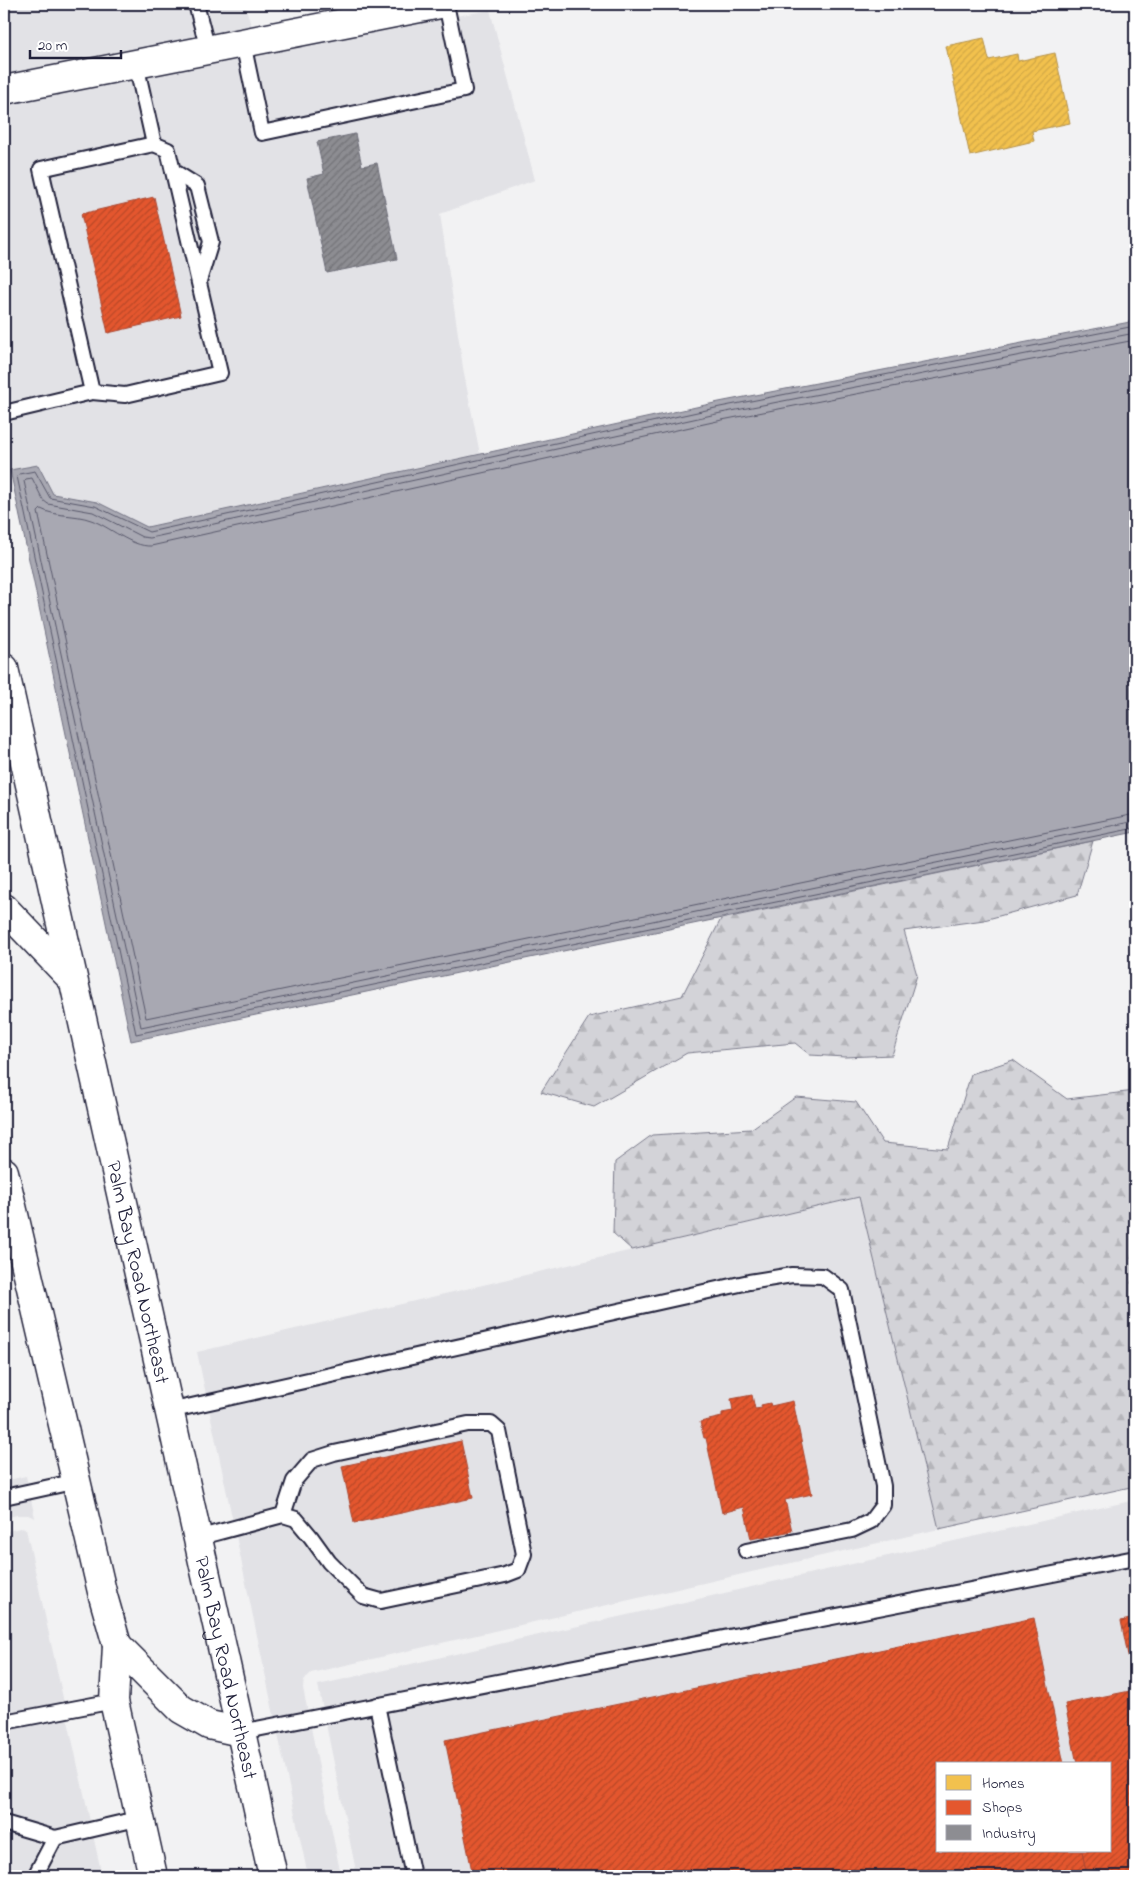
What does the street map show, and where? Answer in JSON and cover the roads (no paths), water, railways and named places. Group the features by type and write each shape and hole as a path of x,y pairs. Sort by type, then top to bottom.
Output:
{"main road":[{"path":"4,90 440,4"},
{"name":"Palm Bay Road Northeast","path":"4,668 273,1876"},
{"path":"4,908 72,978"},
{"path":"4,1172 103,1596 117,1645 114,1701 153,1876"},
{"path":"117,1645 181,1709 209,1725 240,1732"}],"lane":[{"path":"196,4 208,50"},
{"path":"243,43 262,133 464,90 446,4"},
{"path":"136,64 154,144"},
{"path":"4,413 92,392 125,395 220,373 168,150 154,144 41,169 92,392"},
{"path":"173,171 197,186 211,242 199,282"},
{"path":"169,1411 749,1282 792,1275 822,1276 842,1290 883,1486 883,1505 871,1521 852,1530 746,1551"},
{"path":"197,1538 283,1514 296,1520 312,1537 329,1562 363,1596 381,1601 505,1575 518,1570 524,1554 499,1432 491,1424 468,1424 334,1453 312,1460 294,1481 283,1514"},
{"path":"4,1497 77,1481"},
{"path":"240,1732 1135,1558"},
{"path":"4,1722 114,1701"},
{"path":"378,1705 413,1876"},
{"path":"4,1823 55,1838 141,1818"},
{"path":"35,1876 55,1838"}],"water":[{"path":"1135,321 1135,832 131,1041 10,470 38,465 53,494 97,502 147,527 719,402"}]}
